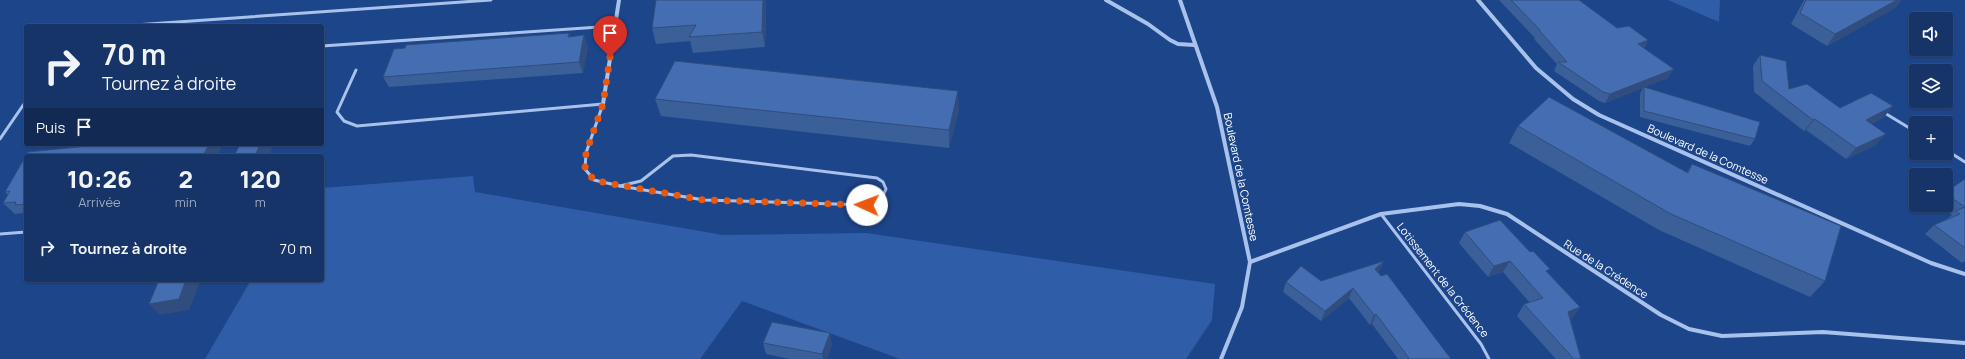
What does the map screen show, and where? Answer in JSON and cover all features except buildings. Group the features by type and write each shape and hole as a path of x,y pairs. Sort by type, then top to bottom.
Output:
{"street":[{"path":"603,104 619,0"},
{"path":"1106,0 1148,24 1170,40 1178,44 1194,45"},
{"name":"Boulevard de la Comtesse","path":"1180,0 1194,45 1217,108 1250,262 1242,307 1221,359"},
{"name":"Boulevard de la Comtesse","path":"1478,0 1536,68 1573,99 1599,115 1931,263 1965,274"},
{"name":"Rue de la Crédence","path":"1250,262 1381,214 1459,204 1480,206 1507,214 1661,315 1689,329 1722,336 1822,332 1965,343"}],"lane":[{"path":"149,24 491,0"},
{"path":"324,46 614,26"},
{"path":"356,70 337,112 340,119 350,125 361,126 603,104 586,153 585,169 594,180 620,186 704,200 867,205 882,198 886,189 883,182 876,178 692,155 673,156 641,181 620,186"},
{"path":"0,139 24,104"},
{"path":"1878,108 1909,128"},
{"path":"1953,154 1965,162"},
{"name":"Lotissement de la Crédence","path":"1381,214 1481,344 1489,359"},
{"path":"0,234 24,232"}],"shaded area":[{"path":"1668,0 1720,0 1719,22"},
{"path":"473,176 475,192 723,235 866,233 1215,284 1212,320 1186,359 900,359 742,301 700,359 205,359 250,282 324,282 324,188"}],"route":[{"path":"610,57 603,104 586,153 585,169 594,180 620,186 704,200 867,205"}]}
